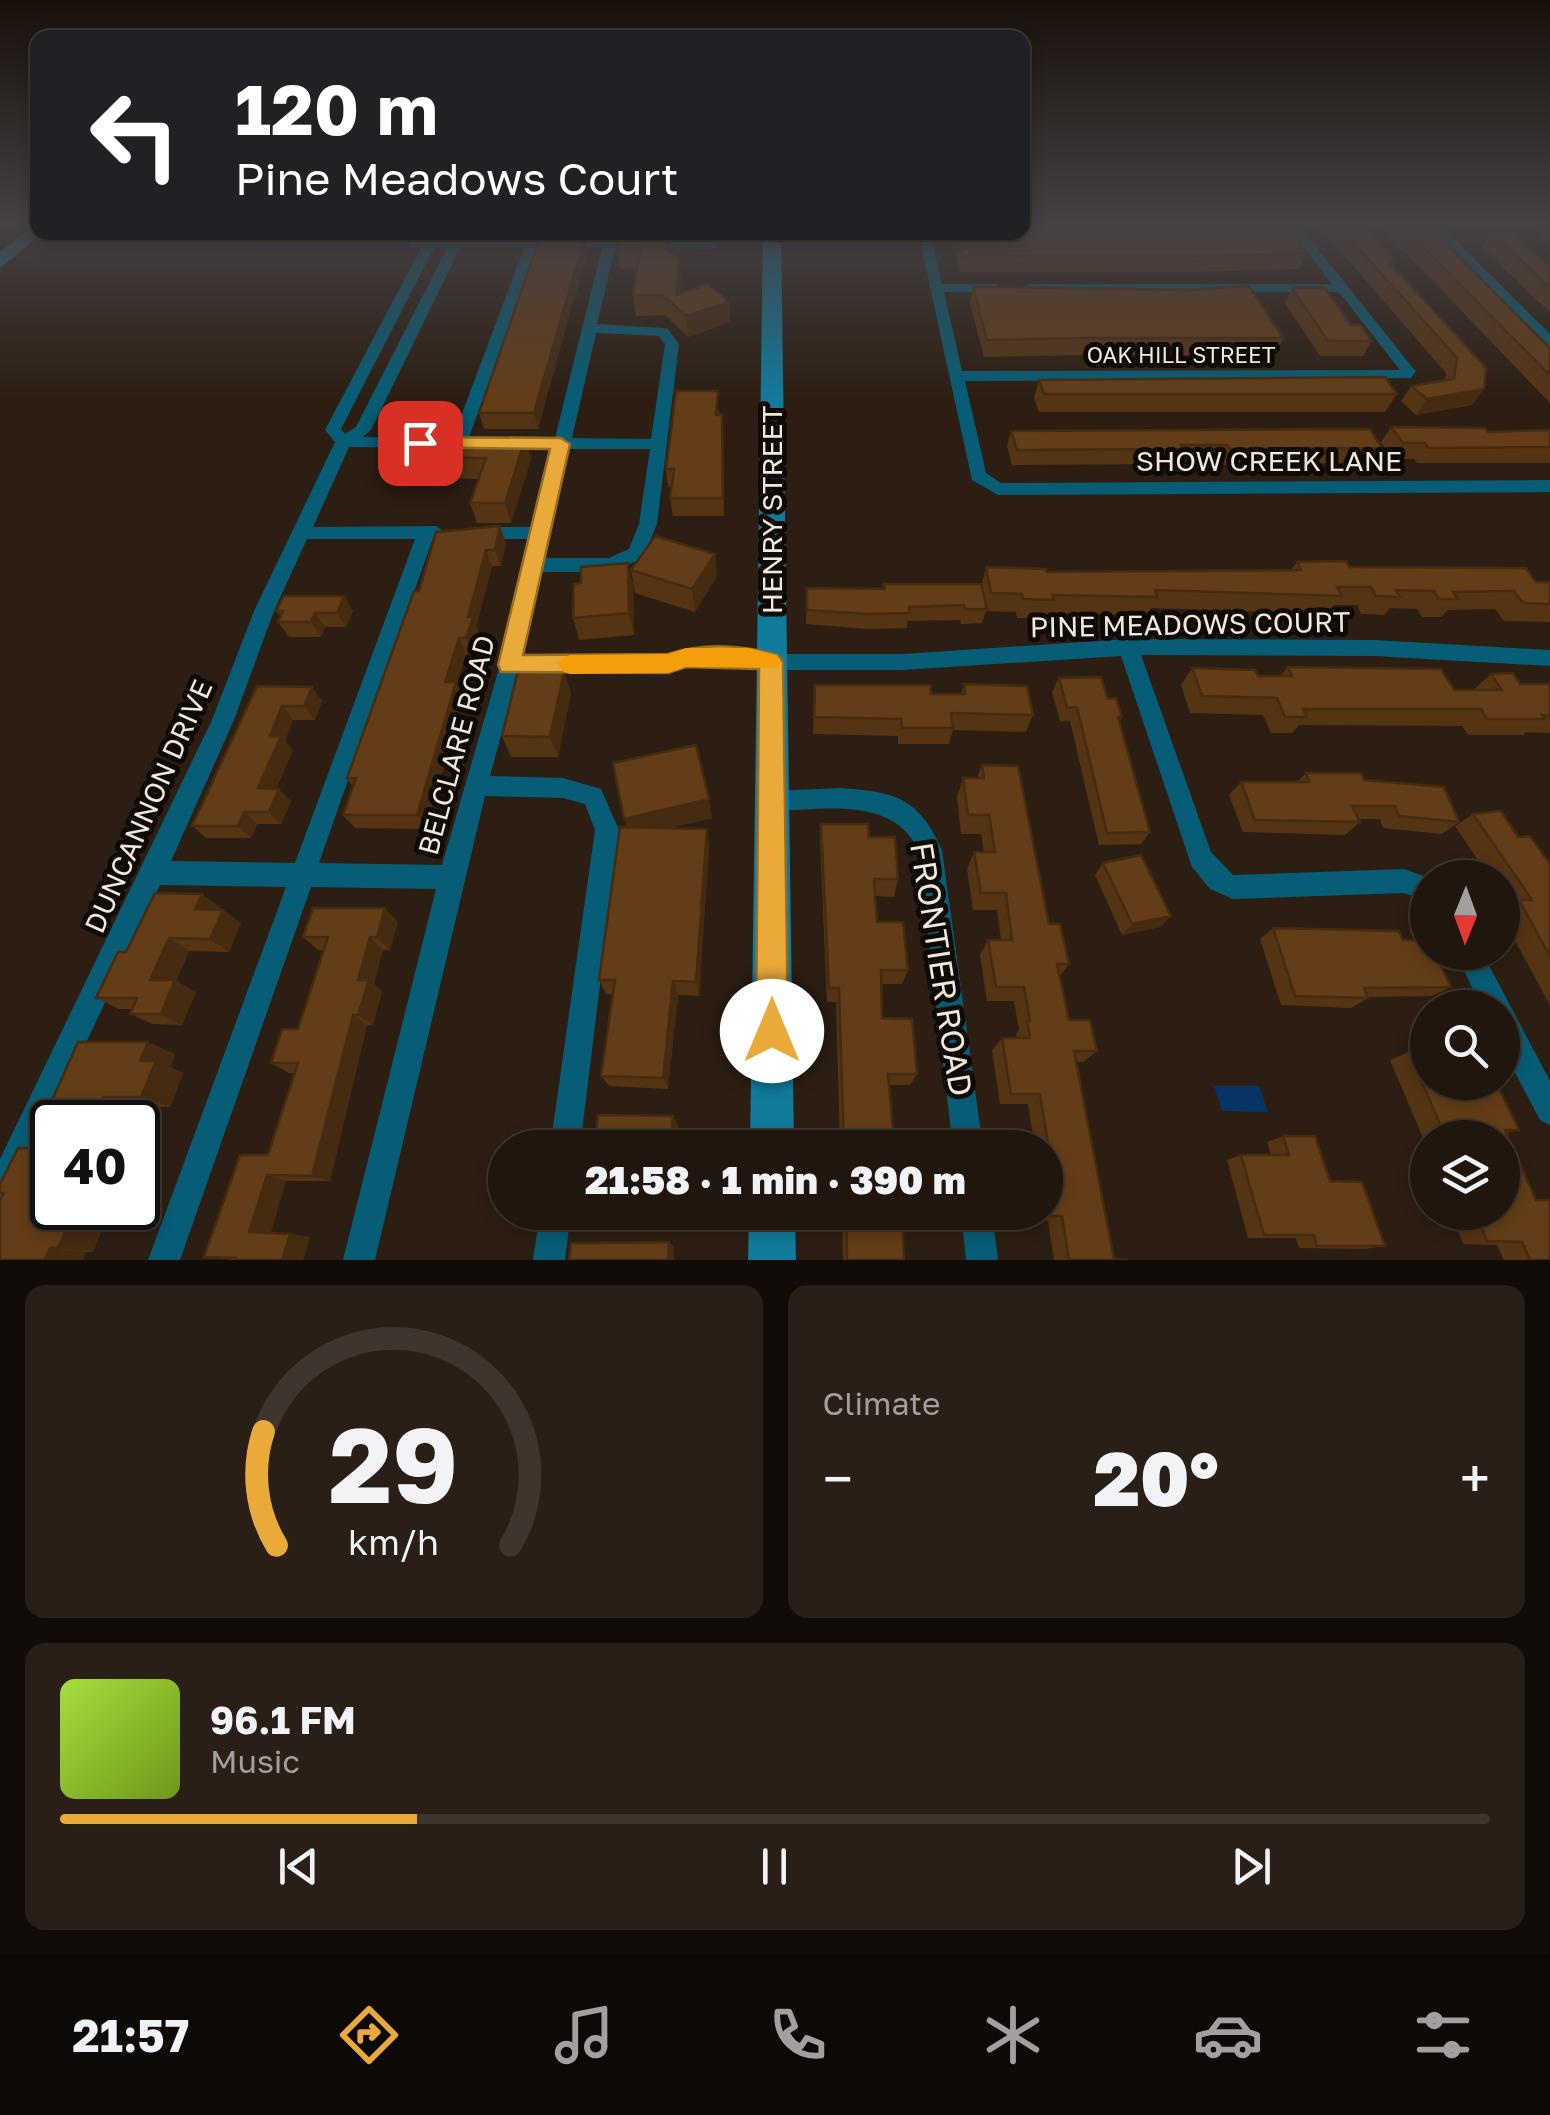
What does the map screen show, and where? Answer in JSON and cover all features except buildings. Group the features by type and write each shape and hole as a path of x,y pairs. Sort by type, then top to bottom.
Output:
{"street":[{"name":"DUNCANNON DRIVE","path":"343,442 333,430 403,282"},
{"name":"DUNCANNON DRIVE","path":"0,1192 223,720 264,611 343,442 362,430 437,282"},
{"path":"459,443 518,282"},
{"name":"BELCLARE ROAD","path":"359,1260 451,877 510,665 600,282"},
{"name":"HENRY STREET","path":"772,282 772,1130"},
{"path":"936,282 956,376"},
{"path":"1338,282 1343,288"},
{"path":"1490,282 1550,342"},
{"path":"937,288 1343,288"},
{"name":"OAK HILL STREET","path":"956,376 1406,375 1408,371 1343,288"},
{"path":"532,565 611,566 636,553 648,524 672,344 663,332 589,328"},
{"name":"SHOW CREEK LANE","path":"956,376 978,476 998,489 1550,486"},
{"path":"343,442 658,444"},
{"path":"164,1260 426,532"},
{"path":"303,533 538,533"},
{"path":"1128,648 1201,859 1219,881 1233,887 1410,883"},
{"name":"PINE MEADOWS COURT","path":"510,665 668,663 686,670 752,670 771,662 954,660 1128,648 1375,648 1550,658"},
{"path":"476,786 563,788 592,796 608,830 567,1130"},
{"name":"FRONTIER ROAD","path":"772,800 879,801 909,814 922,829 930,850 966,1130"},
{"path":"153,873 451,877"},
{"path":"1520,1053 1550,1110"},
{"path":"549,1260 553,1230"},
{"path":"772,1230 772,1260"},
{"path":"978,1230 982,1260"}],"water":[{"path":"1214,1086 1259,1086 1268,1112 1222,1111"}],"slow traffic":[{"path":"570,664 668,663 686,657 749,657 768,662"}],"route":[{"path":"420,443 561,444 510,665 668,663 686,657 749,657 771,662 772,1031"}]}
